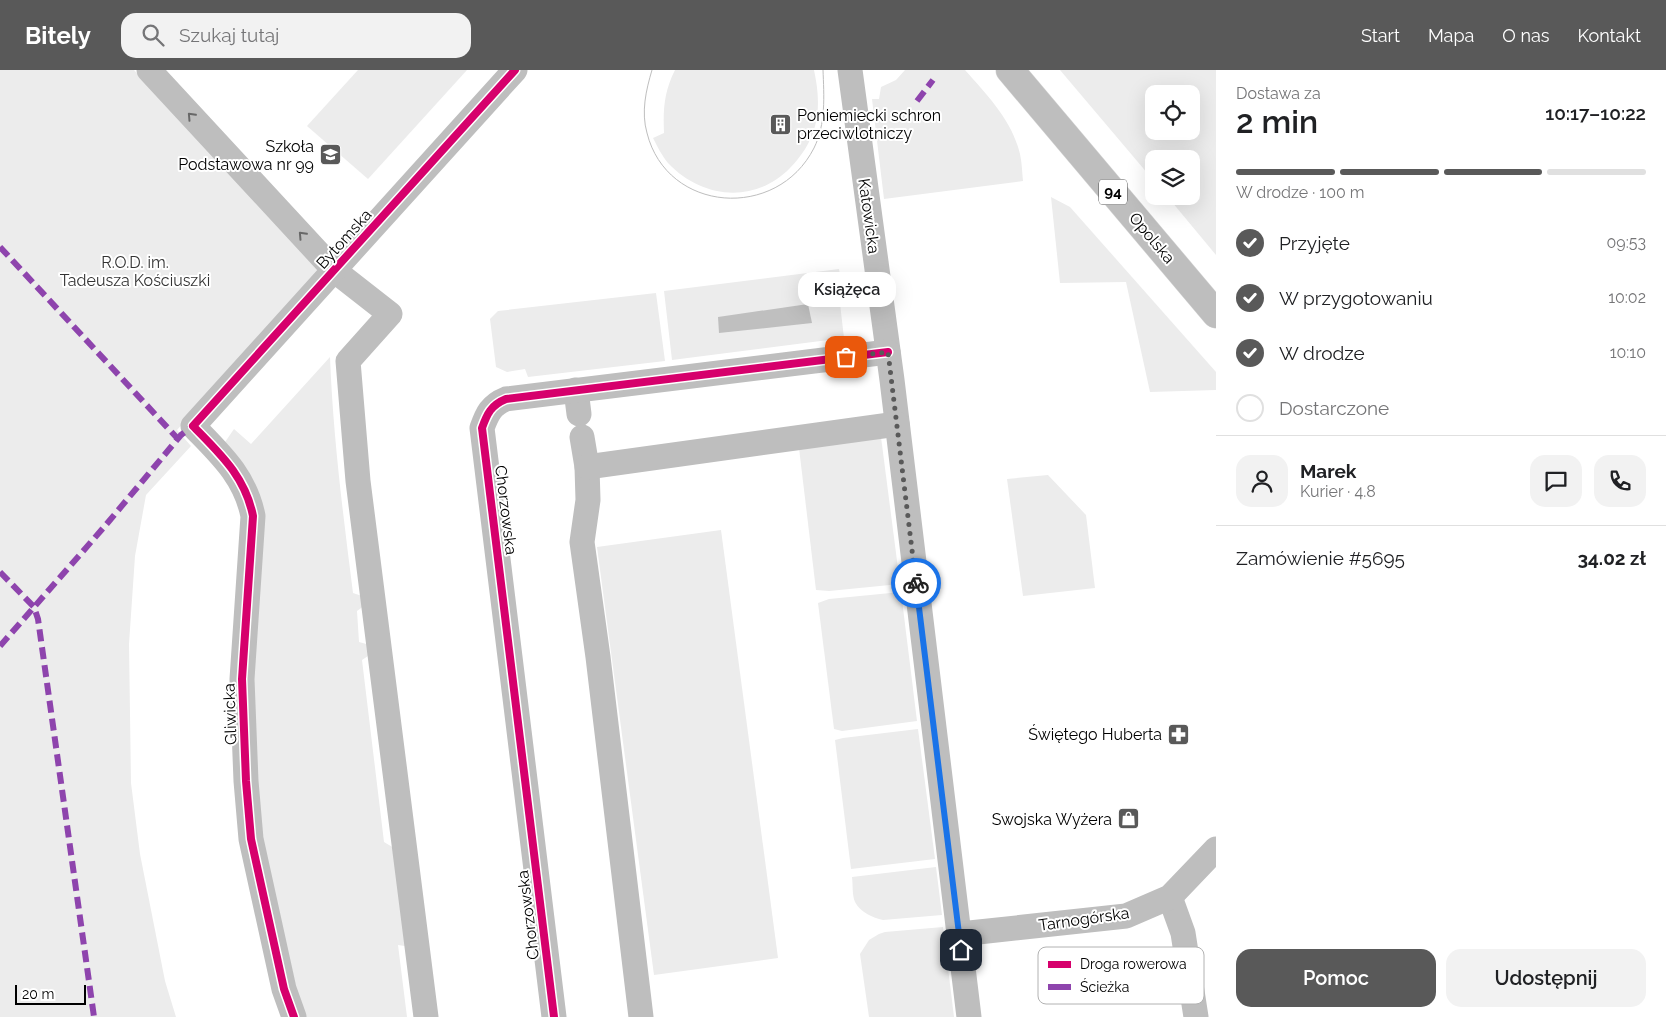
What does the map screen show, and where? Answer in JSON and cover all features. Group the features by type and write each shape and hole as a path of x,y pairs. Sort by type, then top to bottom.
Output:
{"main road":[{"name":"Opolska","path":"1010,70 1216,314"}],"street":[{"path":"149,70 335,271 390,314 348,361 359,491 426,1017"},
{"name":"Bytomska","path":"193,426 515,70"},
{"name":"Katowicka","path":"850,70 888,352 969,1017"},
{"name":"Chorzowska","path":"554,1017 482,428 486,414 495,404 506,399 888,352"},
{"path":"576,390 586,467 588,500 582,542 598,657 641,1017"},
{"path":"586,467 897,424"},
{"name":"Gliwicka","path":"193,426 229,463 242,482 250,501 253,516 242,679 246,781 252,839 284,989 294,1017"},
{"name":"Tarnogórska","path":"960,934 1126,916 1170,896 1216,849"},
{"path":"1170,896 1184,947"},
{"path":"1194,1004 1196,1017"}],"green space":[{"name":"R.O.D. im. Tadeusza Kościuszki","path":"0,70 134,70 319,270 177,430 191,446 146,495 135,556 129,644 131,783 140,854 165,981 176,1017 0,1017"},
{"path":"358,70 467,70 368,179 307,126"},
{"path":"675,70 814,70 818,112 811,138 805,149 790,168 776,180 761,187 745,192 729,192 712,190 696,184 668,163 653,138 664,133 665,101 668,86"},
{"path":"905,70 965,70 998,109 1011,130 1020,154 1023,181 884,199 872,99 879,99 881,87 896,80"},
{"path":"1060,70 1216,70 1216,255 1174,205 1200,205 1200,150 1145,150 1145,170"},
{"path":"1051,197 1070,207 1216,372 1216,390 1150,392 1126,282 1060,283"},
{"path":"839,269 843,290 839,295 844,338 672,360 664,291"},
{"path":"656,293 665,361 528,377 525,369 507,372 496,367 490,319 498,311"},
{"path":"330,357 336,446 353,593 368,598 368,603 357,611 359,642 370,645 371,654 362,660 384,842 399,851 411,947 398,945 407,1017 303,1017 263,847 250,692 262,534 223,445 234,429 251,444"},
{"path":"881,437 900,584 829,591 816,590 799,448"},
{"path":"1048,475 1086,515 1095,588 1023,596 1007,479"},
{"path":"721,530 778,958 654,975 597,547"},
{"path":"901,592 917,721 842,731 834,729 818,603 829,599"},
{"path":"918,729 935,859 851,869 835,740"},
{"path":"936,867 942,915 883,920 867,914 855,902 852,877"},
{"path":"943,927 954,1017 869,1017 860,954 869,940 885,932"}],"shaded area":[{"path":"808,304 812,323 719,333 718,317"}],"tram line":[{"path":"652,70 646,93 644,117 647,133 658,160 676,179 699,192 724,198 750,196 775,188 797,172 814,148 821,129 824,90 823,70"}],"marked path":[{"path":"917,101 933,80"},
{"path":"0,247 178,439"},
{"path":"0,646 105,526 181,435 193,426"},
{"path":"0,572 34,607 38,619 94,1017"}],"cycle path":[{"path":"294,1017 284,989 251,839 246,781 242,679 253,516 238,477 222,456 193,426 515,70"},
{"path":"554,1017 482,428 490,410 506,399 888,352"}],"way so far":[{"path":"846,357 888,352 916,583"}],"place":[{"name":"Poniemiecki schron przeciwlotniczy","path":"781,124"},
{"name":"Szkoła Podstawowa nr 99","path":"330,155"},
{"name":"Książęca","path":"846,357"},
{"name":"Świętego Huberta","path":"1178,734"},
{"name":"Swojska Wyżera","path":"1128,819"}],"route":[{"path":"916,583 961,950"}]}
